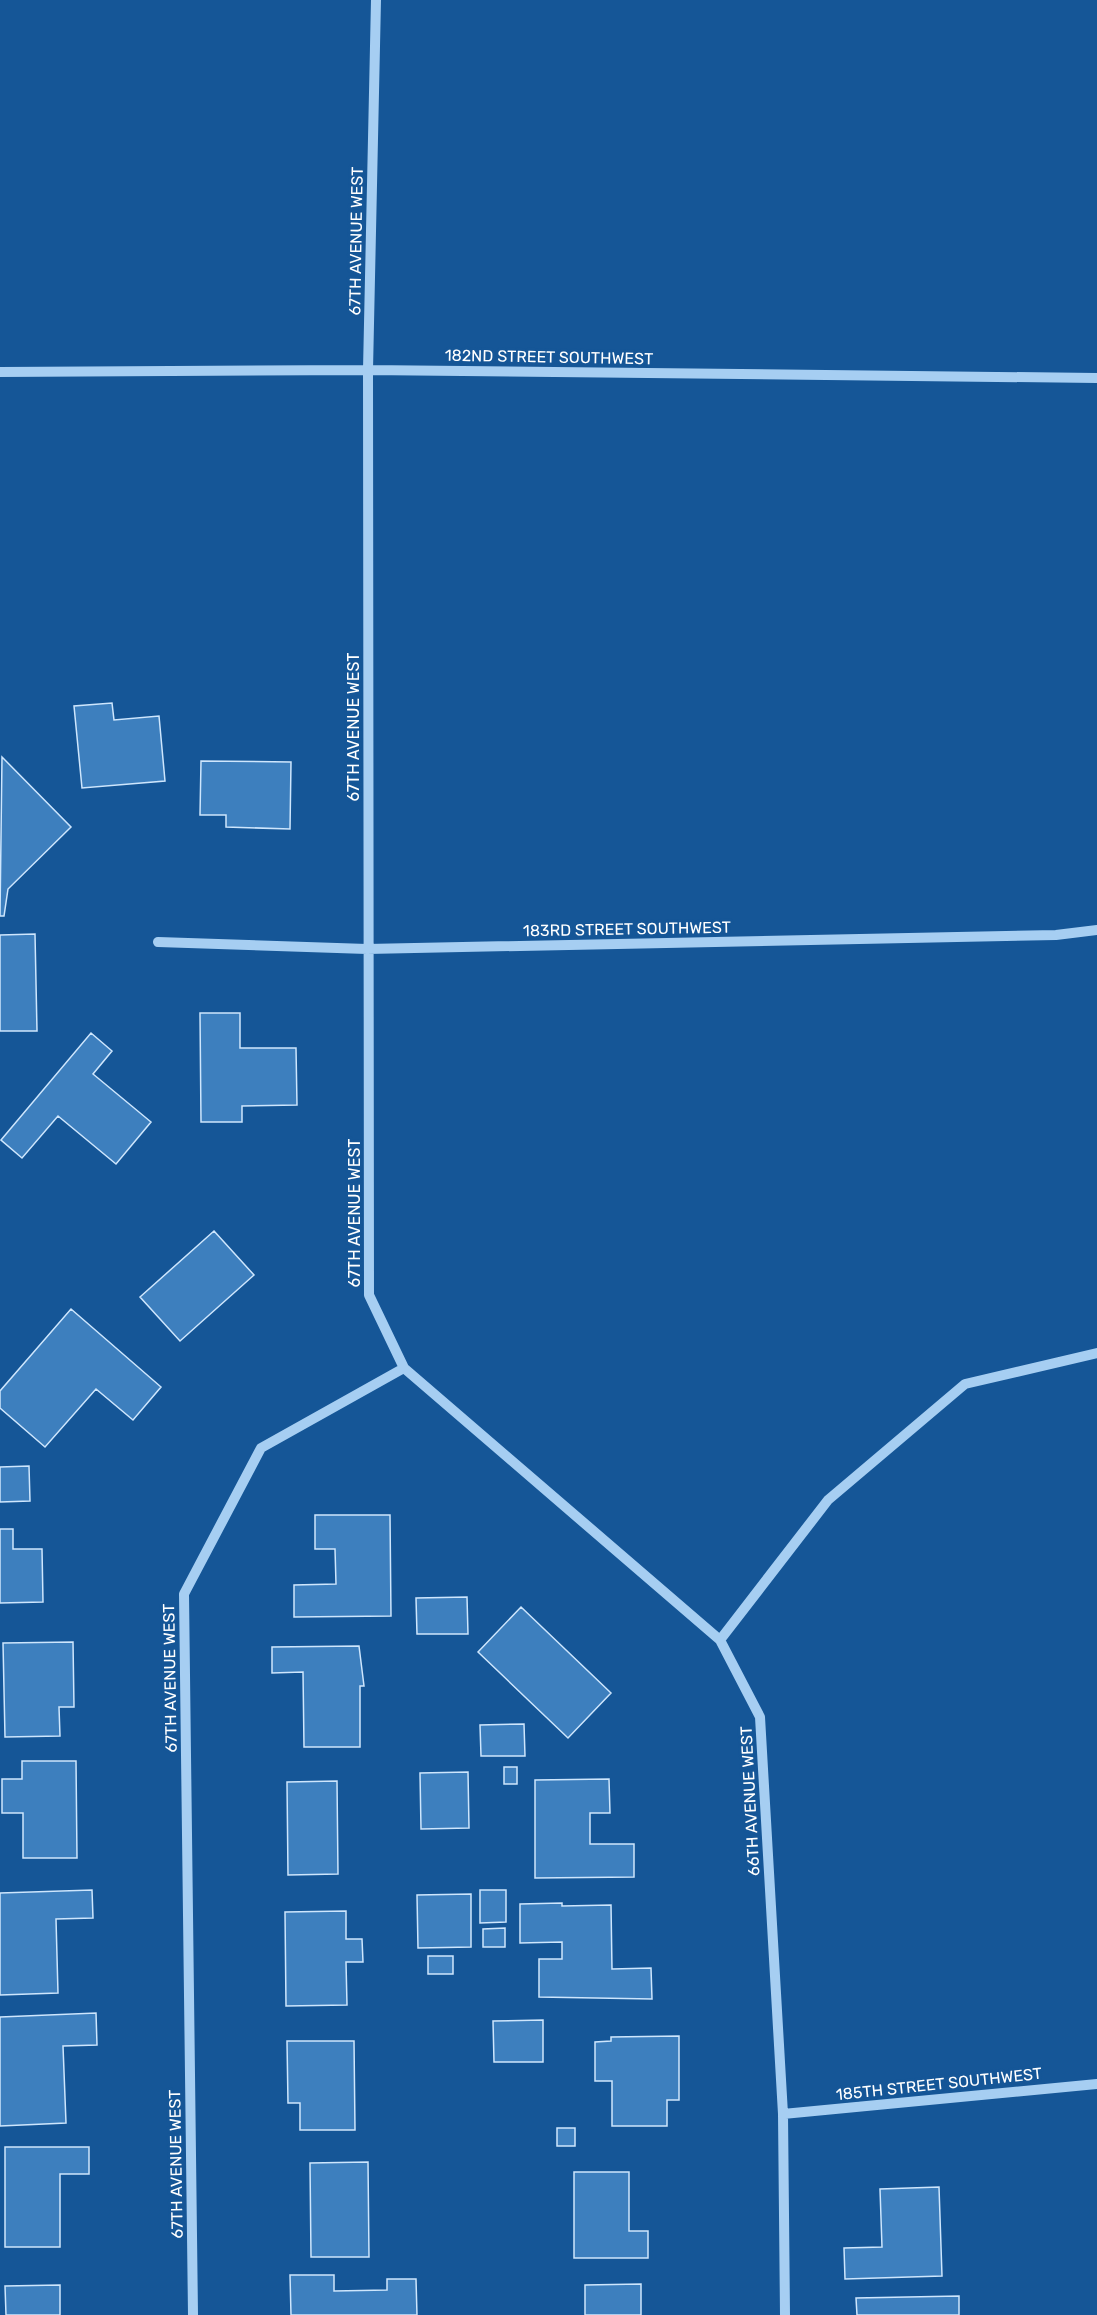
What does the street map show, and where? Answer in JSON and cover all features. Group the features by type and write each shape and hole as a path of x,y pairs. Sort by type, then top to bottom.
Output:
{"street":[{"name":"67TH AVENUE WEST","path":"193,2315 184,1594 261,1448 404,1368 369,1295 367,949 369,370 376,0"},
{"name":"182ND STREET SOUTHWEST","path":"0,372 369,370 1097,378"},
{"name":"183RD STREET SOUTHWEST","path":"158,942 367,949 1056,935 1097,930"},
{"path":"720,1640 828,1500 965,1384 1097,1353"},
{"name":"66TH AVENUE WEST","path":"404,1368 720,1640 760,1718 783,2114 785,2315"},
{"name":"185TH STREET SOUTHWEST","path":"783,2114 1097,2084"}],"building":[{"path":"112,703 114,720 159,716 165,781 82,788 74,706"},
{"path":"2,757 71,827 8,889 4,916 0,916"},
{"path":"201,761 291,762 290,829 226,827 226,815 200,815"},
{"path":"35,934 37,1031 0,1031 0,935"},
{"path":"200,1013 240,1013 240,1048 296,1048 297,1105 242,1106 242,1122 201,1122"},
{"path":"91,1033 112,1051 93,1074 151,1122 116,1164 58,1116 22,1158 1,1140"},
{"path":"214,1231 254,1275 180,1341 140,1297"},
{"path":"71,1309 161,1387 133,1420 96,1389 45,1447 0,1408 0,1391"},
{"path":"29,1466 30,1501 0,1502 0,1467"},
{"path":"315,1515 390,1515 391,1616 294,1617 294,1585 336,1584 335,1549 315,1549"},
{"path":"0,1529 13,1529 13,1549 42,1549 43,1602 0,1603"},
{"path":"467,1597 468,1634 417,1634 416,1598"},
{"path":"521,1607 611,1693 568,1738 478,1652"},
{"path":"73,1642 74,1707 59,1707 60,1736 5,1737 3,1643"},
{"path":"359,1646 364,1686 360,1686 360,1747 304,1747 303,1672 272,1673 272,1647"},
{"path":"524,1724 525,1756 481,1756 480,1725"},
{"path":"22,1761 76,1761 77,1858 23,1858 23,1813 2,1813 2,1779 22,1779"},
{"path":"504,1767 517,1767 517,1784 504,1784"},
{"path":"468,1772 469,1828 421,1829 420,1773"},
{"path":"609,1779 610,1813 590,1813 590,1844 634,1844 634,1877 535,1878 535,1780"},
{"path":"337,1781 338,1874 288,1875 287,1782"},
{"path":"92,1890 93,1918 56,1919 58,1993 0,1995 0,1893"},
{"path":"480,1890 506,1890 506,1922 480,1923"},
{"path":"471,1894 471,1947 418,1948 417,1895"},
{"path":"562,1903 562,1906 611,1905 612,1969 651,1968 652,1999 539,1997 539,1959 562,1959 562,1942 520,1943 520,1904"},
{"path":"346,1911 346,1939 362,1939 363,1962 346,1962 347,2005 286,2006 285,1912"},
{"path":"505,1928 505,1947 483,1947 483,1929"},
{"path":"428,1956 453,1956 453,1974 428,1974"},
{"path":"96,2013 97,2045 63,2046 66,2123 0,2126 0,2017"},
{"path":"543,2020 543,2062 494,2062 493,2021"},
{"path":"679,2036 679,2100 667,2100 667,2126 612,2126 612,2081 595,2081 595,2042 611,2041 611,2037"},
{"path":"287,2041 354,2041 355,2130 300,2130 300,2103 288,2103"},
{"path":"557,2128 575,2128 575,2146 557,2146"},
{"path":"5,2147 89,2147 89,2174 60,2174 60,2247 5,2247"},
{"path":"368,2162 369,2257 311,2257 310,2163"},
{"path":"574,2172 629,2172 629,2231 648,2231 648,2258 574,2258"},
{"path":"939,2187 942,2276 845,2279 844,2248 882,2247 880,2189"},
{"path":"290,2275 334,2275 334,2291 387,2290 387,2279 416,2279 417,2315 291,2315"},
{"path":"641,2284 641,2315 585,2315 585,2285"},
{"path":"60,2285 60,2315 6,2315 5,2286"},
{"path":"959,2296 959,2315 857,2315 856,2298"}]}
